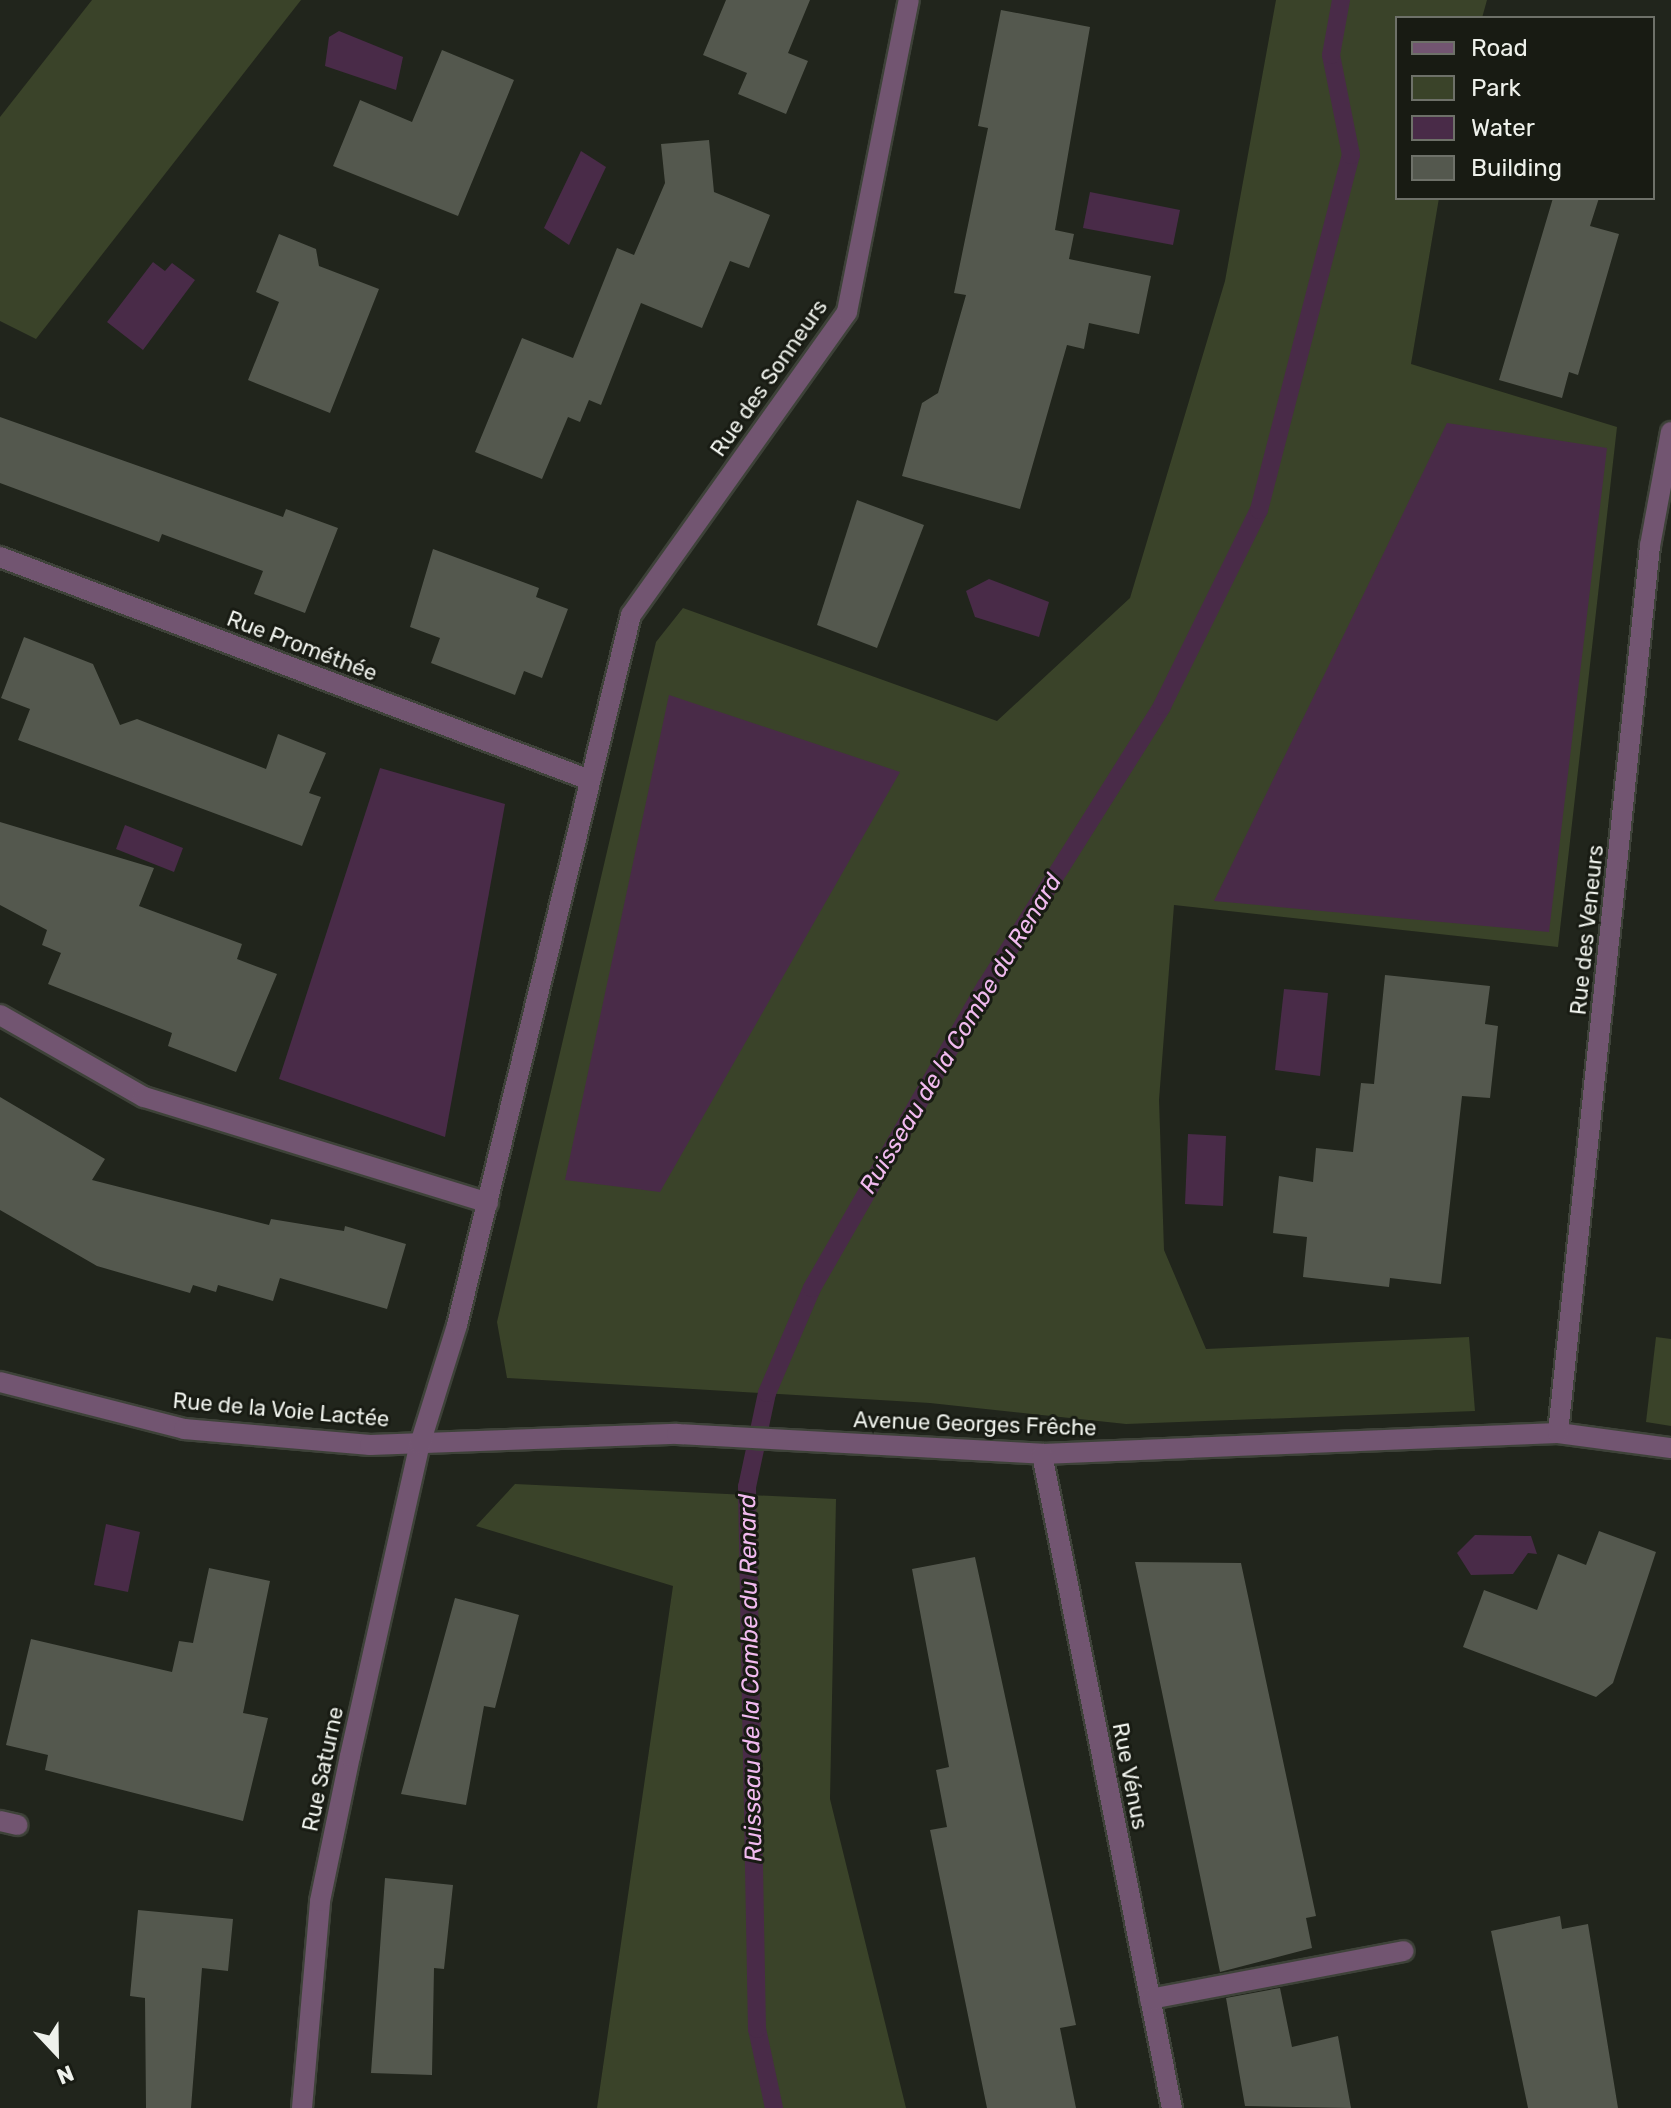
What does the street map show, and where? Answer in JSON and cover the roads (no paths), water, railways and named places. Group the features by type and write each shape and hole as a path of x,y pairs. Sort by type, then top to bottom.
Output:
{"street":[{"name":"Rue des Sonneurs","path":"631,615 847,312 909,0"},
{"name":"Rue des Veneurs","path":"1558,1433 1650,546 1671,432"},
{"name":"Rue Prométhée","path":"0,557 587,779"},
{"name":"Rue Saturne","path":"302,2108 320,1901 420,1444 488,1203 587,779 631,615"},
{"path":"0,1015 144,1097 488,1203"},
{"name":"Rue de la Voie Lactée","path":"0,1382 184,1429 420,1444"},
{"name":"Avenue Georges Frêche","path":"420,1444 677,1434 1042,1454 1558,1433 1671,1448"},
{"name":"Rue Vénus","path":"1042,1454 1172,2108"},
{"path":"1150,1999 1404,1951"}],"water":[{"path":"339,31 403,57 396,90 325,66 329,37"},
{"path":"581,151 606,167 569,245 544,228"},
{"path":"1090,192 1180,210 1173,245 1083,228"},
{"path":"153,262 165,271 172,263 195,280 143,350 107,322"},
{"path":"1447,423 1607,448 1549,932 1214,901"},
{"path":"989,579 1049,602 1039,637 975,617 966,591"},
{"path":"669,695 900,772 660,1192 565,1180"},
{"path":"380,768 505,804 445,1137 279,1079"},
{"path":"125,825 183,848 174,872 116,849"},
{"path":"1284,989 1328,993 1320,1076 1275,1070"},
{"path":"1188,1134 1226,1136 1223,1206 1185,1204"},
{"path":"106,1524 140,1532 128,1592 94,1585"},
{"path":"1475,1535 1531,1536 1537,1554 1528,1553 1513,1574 1471,1575 1457,1553"}],"waterway":[{"name":"Ruisseau de la Combe du Renard","path":"774,2108 757,2029 747,1487 767,1393 812,1288 986,986 1162,706 1259,510 1351,155 1331,55 1341,0"}]}
